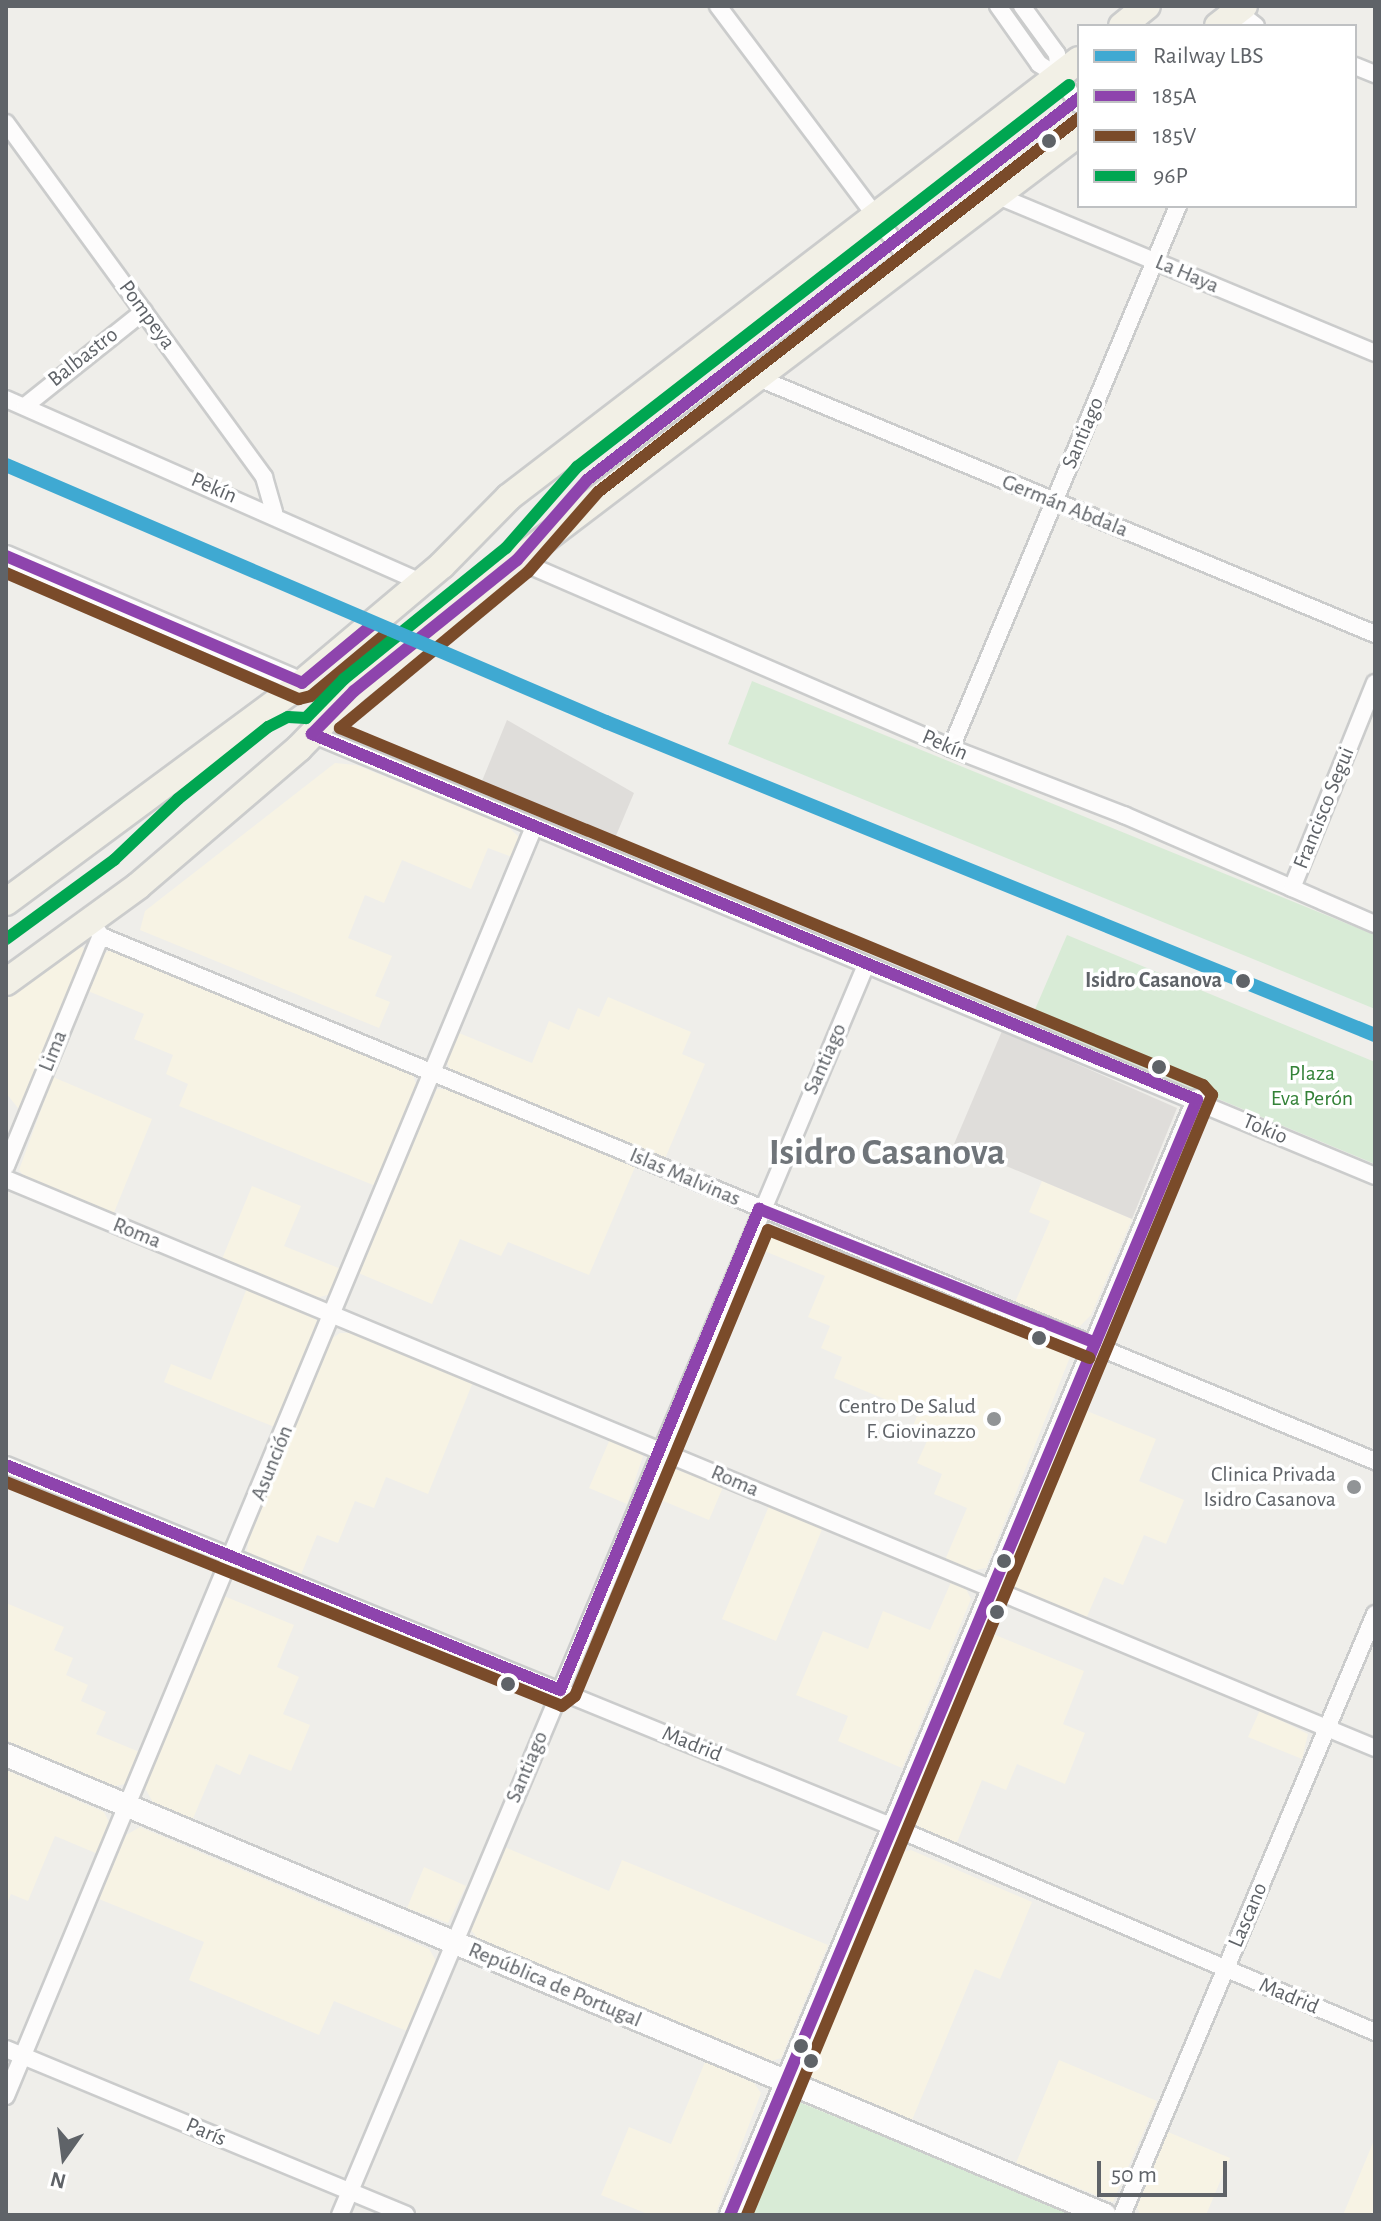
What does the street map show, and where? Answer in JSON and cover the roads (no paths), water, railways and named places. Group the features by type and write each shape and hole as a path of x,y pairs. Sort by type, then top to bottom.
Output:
{"highway":[{"path":"1124,24 1147,6"},
{"path":"10,892 302,683 420,582 509,497 874,215 1069,69"},
{"path":"6,982 96,928 138,886 312,734 354,691 517,560 1077,135"}],"main road":[{"name":"República de Portugal","path":"6,1755 1105,2215"}],"street":[{"path":"718,6 911,263"},
{"path":"998,6 1039,64 1069,69"},
{"path":"1022,6 1069,69 1077,98"},
{"name":"Pompeya","path":"6,123 264,477 274,513"},
{"name":"La Haya","path":"998,196 1375,353"},
{"name":"Santiago","path":"951,748 1177,208"},
{"name":"Balbastro","path":"25,406 144,311"},
{"name":"Germán Abdala","path":"756,377 1375,634"},
{"name":"Pekín","path":"6,399 274,513 420,582"},
{"path":"6,556 302,683"},
{"name":"Pekín","path":"517,560 951,748 1375,924"},
{"name":"Francisco Segui","path":"1292,888 1375,683"},
{"name":"Tokio","path":"312,734 865,967 1197,1100 1375,1176"},
{"name":"Asunción","path":"6,2096 234,1558 534,827"},
{"name":"Islas Malvinas","path":"96,928 759,1209 1095,1343 1375,1461"},
{"name":"Lima","path":"6,1166 96,928"},
{"name":"Santiago","path":"340,2215 759,1209 865,967"},
{"path":"730,2215 783,2082 1197,1100"},
{"name":"Roma","path":"6,1179 1375,1748"},
{"name":"Madrid","path":"6,1465 893,1827 1375,2032"},
{"name":"Lascano","path":"1122,2215 1375,1614"},
{"name":"París","path":"6,2049 406,2215"}],"rail line":[{"name":"LBS","path":"6,465 606,722 1375,1035"}],"place":[{"name":"Isidro Casanova","path":"1243,981"},
{"name":"Centro De Salud F. Giovinazzo","path":"994,1419"},
{"name":"Clinica Privada Isidro Casanova","path":"1354,1487"}],"district":[{"name":"Isidro Casanova","path":"887,1154"}],"park label":[{"name":"Plaza Eva Perón","path":"1312,1086"}]}
